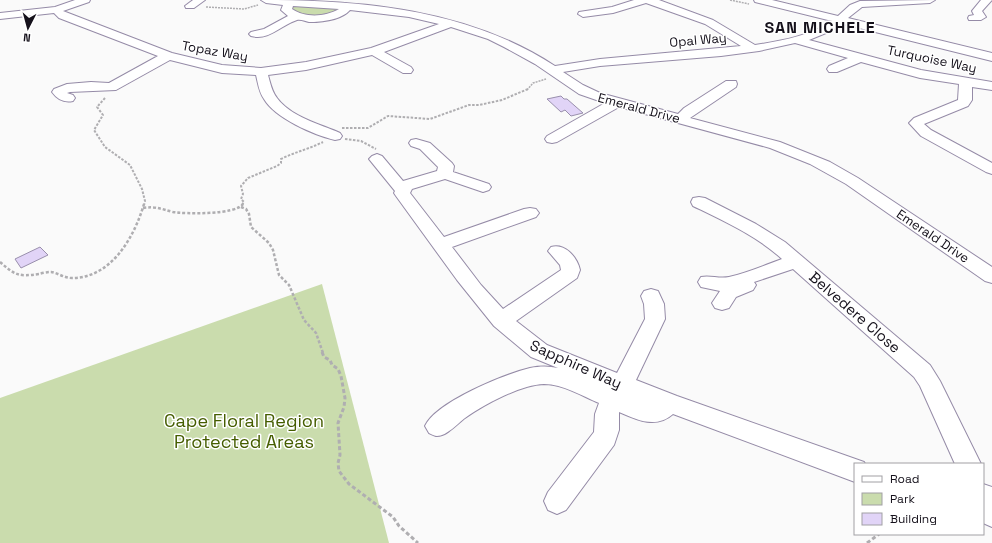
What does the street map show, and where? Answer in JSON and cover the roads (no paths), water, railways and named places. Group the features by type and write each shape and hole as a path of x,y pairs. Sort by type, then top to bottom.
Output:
{"street":[{"path":"0,16 57,10 86,0"},
{"path":"190,6 200,0"},
{"name":"Emerald Drive","path":"269,0 350,6 386,5 450,23 505,43 557,73 585,92 615,103 775,144 820,162 852,181 992,276"},
{"path":"582,14 613,10 644,0"},
{"path":"649,0 709,22 752,48"},
{"path":"759,0 992,57"},
{"path":"842,1 854,7 867,3 930,0"},
{"path":"973,18 981,17 977,11 987,0"},
{"path":"298,1 286,10 297,16 310,18 327,17 339,14 350,6"},
{"name":"Opal Way","path":"557,73 596,62 692,56 752,48 796,40 820,32 840,20 854,7"},
{"name":"Topaz Way","path":"57,10 63,16 168,56 228,70 261,72 306,66 374,50 450,23"},
{"path":"255,34 267,32 297,16"},
{"name":"Turquoise Way","path":"796,40 920,74 992,86"},
{"path":"374,50 407,70"},
{"path":"68,98 62,96 59,92 67,88 91,86 111,87 168,56"},
{"path":"833,69 859,58"},
{"path":"261,72 271,100 280,109 293,117 332,135"},
{"path":"966,82 964,103 916,123 917,126 926,133 992,169"},
{"path":"680,120 689,111 731,84"},
{"path":"552,139 615,103"},
{"path":"416,144 425,146 446,166 445,174"},
{"name":"Sapphire Way","path":"377,159 402,190 402,193 488,306 502,321 523,340 539,351 618,392"},
{"path":"402,190 405,186 445,174 483,187"},
{"name":"Belvedere Close","path":"699,202 769,239 922,371 929,381 968,463"},
{"path":"441,245 530,213"},
{"path":"502,321 570,273 572,269 570,265 557,250"},
{"path":"708,282 715,284 729,284 799,264"},
{"path":"722,303 729,292 734,289 799,264"},
{"path":"557,501 605,437 607,414 655,318 654,304 651,296"},
{"path":"437,426 452,413 469,403 523,379 537,376 558,377 618,392 644,412 659,412 669,403 854,470"},
{"path":"984,498 992,514"}],"district":[{"name":"SAN MICHELE","path":"820,27"}],"park label":[{"name":"Cape Floral Region Protected Areas","path":"244,430"}]}
